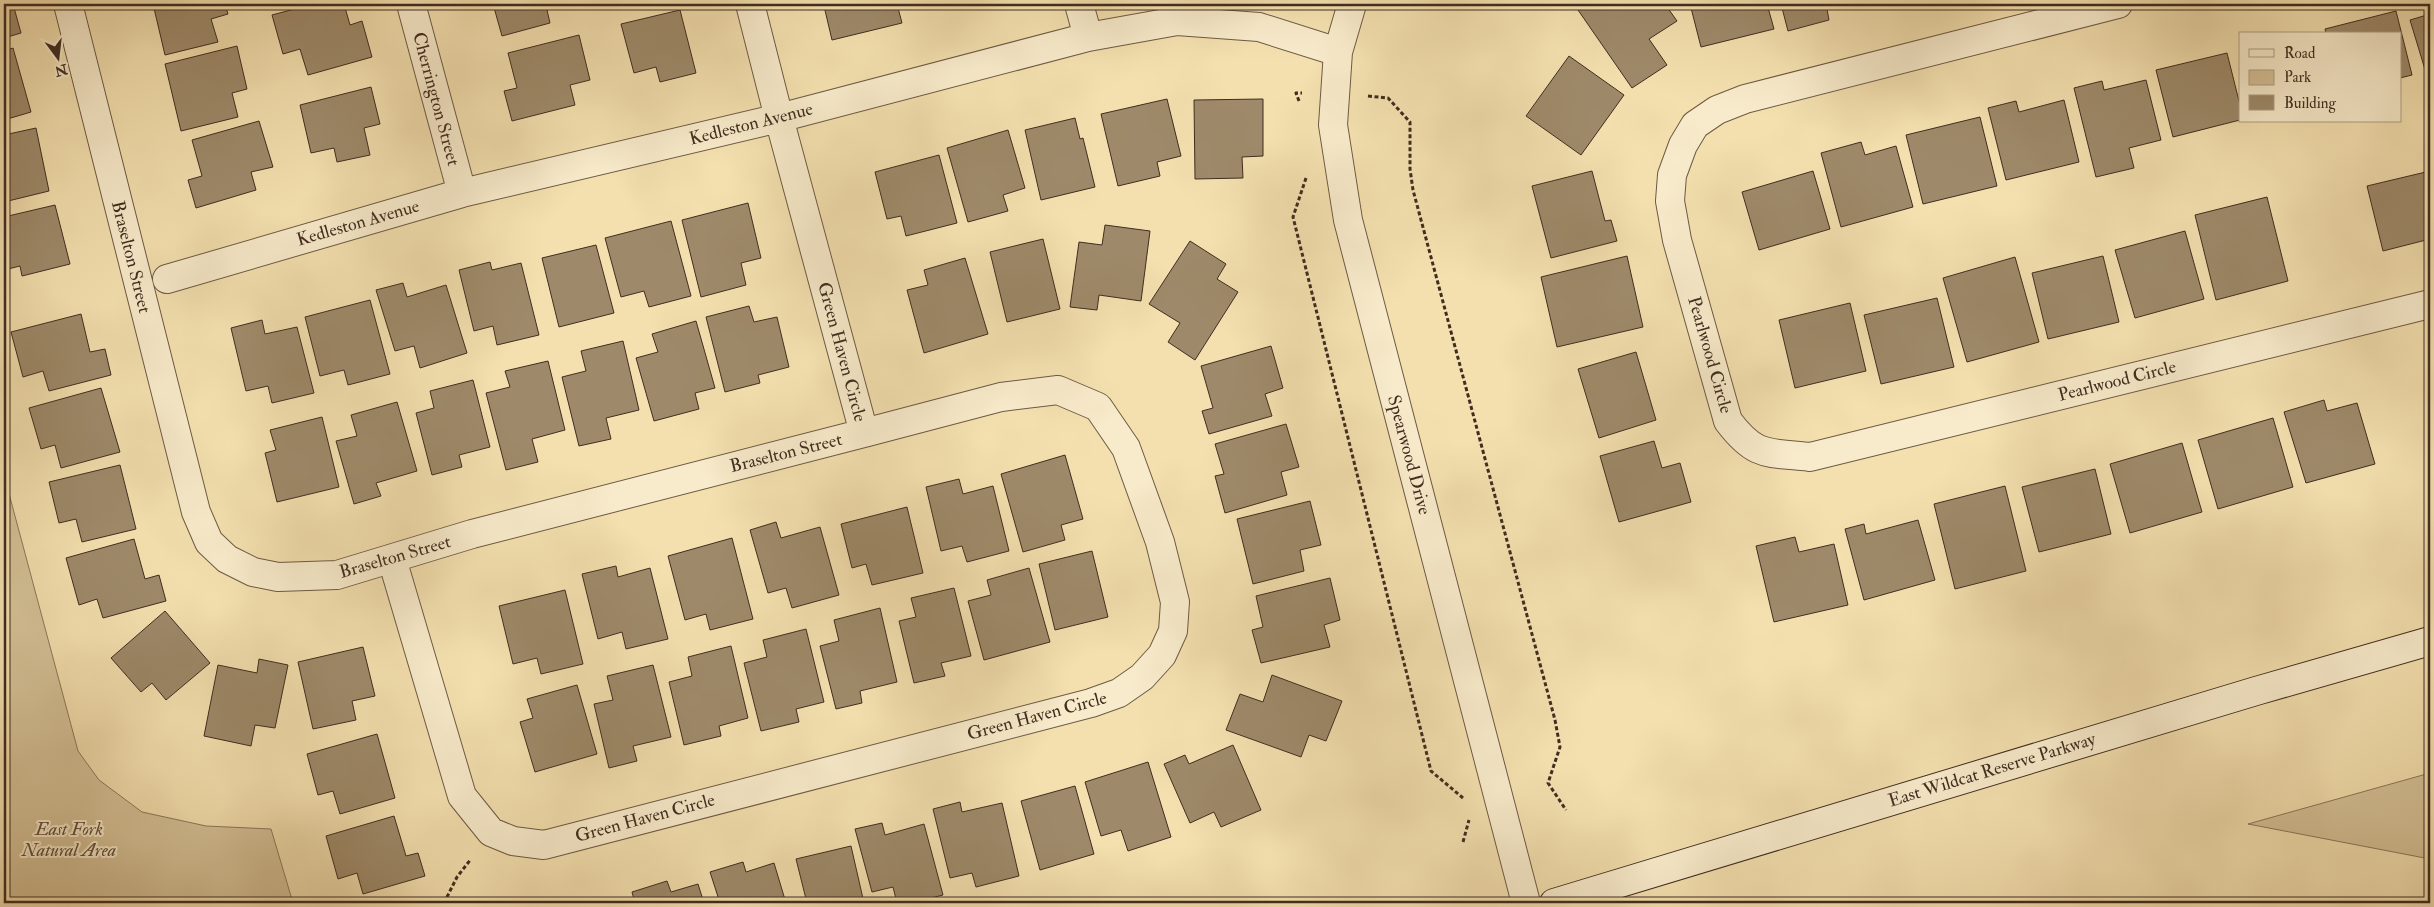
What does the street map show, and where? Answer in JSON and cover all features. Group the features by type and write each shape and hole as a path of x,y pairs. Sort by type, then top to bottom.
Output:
{"street":[{"name":"Braselton Street","path":"68,4 196,512 209,542 228,559 253,572 278,577 337,575 472,534 864,433"},
{"name":"Cherrington Street","path":"411,4 462,193"},
{"name":"Green Haven Circle","path":"392,559 462,796 491,832 513,841 544,845 1091,703 1119,693 1142,677 1162,655 1173,631 1175,602 1160,542 1126,448 1098,407 1058,390 1001,397 864,433 778,118 750,4"},
{"path":"1079,4 1088,36"},
{"name":"Spearwood Drive","path":"1352,4 1338,52 1333,125 1348,220 1526,903"},
{"name":"Pearlwood Circle","path":"2118,4 1744,99 1717,110 1695,125 1683,145 1672,175 1670,201 1677,240 1728,421 1741,438 1758,451 1810,457 2430,304"},
{"name":"Kedleston Avenue","path":"166,279 462,193 778,118 1088,36 1177,20 1259,27 1338,52"},
{"name":"East Wildcat Reserve Parkway","path":"1554,903 2430,640"}],"path":[{"path":"444,903 457,877 491,832"}],"green space":[{"name":"East Fork Natural Area","path":"4,475 78,751 99,780 142,812 206,826 271,829 293,903 4,903"},
{"path":"2430,773 2430,859 2248,824"}],"building":[{"path":"4,4 13,4 21,33 4,38"},
{"path":"153,4 225,4 228,14 211,19 218,42 165,55"},
{"path":"313,4 344,4 350,25 362,21 372,57 308,75 300,49 283,54 272,15"},
{"path":"493,4 567,4 547,10 550,23 502,36"},
{"path":"831,4 897,4 902,23 832,40 824,6"},
{"path":"1588,4 1665,4 1677,21 1649,39 1667,65 1632,88 1578,10"},
{"path":"1690,4 1767,4 1774,29 1701,47"},
{"path":"1781,4 1849,4 1827,9 1829,20 1788,31"},
{"path":"680,10 696,73 660,82 656,67 634,73 621,24"},
{"path":"2396,11 2401,32 2326,32 2325,29"},
{"path":"2430,14 2430,86 2410,20"},
{"path":"579,35 590,80 570,85 575,105 512,121 504,91 517,88 508,53"},
{"path":"2402,35 2412,75 2402,78"},
{"path":"237,46 247,89 232,93 238,117 181,131 165,64"},
{"path":"13,48 31,112 4,120 4,51"},
{"path":"2227,53 2239,101 2239,120 2173,137 2156,70"},
{"path":"1569,56 1624,95 1581,155 1526,116"},
{"path":"2146,80 2161,140 2129,148 2134,168 2096,177 2074,88 2102,81 2104,90"},
{"path":"371,87 380,124 364,128 370,155 337,162 334,148 311,153 300,105"},
{"path":"1167,99 1181,156 1157,162 1160,176 1118,186 1101,114"},
{"path":"1263,99 1263,156 1242,157 1243,178 1195,179 1194,100"},
{"path":"2064,100 2079,162 2006,180 1988,108 2016,101 2019,112"},
{"path":"1980,117 1997,186 1923,204 1906,135"},
{"path":"1075,118 1080,139 1083,138 1095,187 1041,200 1025,130"},
{"path":"259,121 273,167 251,172 256,190 196,208 188,180 202,176 192,140"},
{"path":"36,128 49,191 4,202 4,135"},
{"path":"1008,130 1025,188 1003,195 1008,211 968,222 947,148"},
{"path":"1861,142 1865,155 1896,146 1913,207 1841,227 1821,153"},
{"path":"939,155 957,223 906,236 901,216 887,219 875,172"},
{"path":"1592,171 1605,221 1611,220 1617,241 1551,258 1532,186"},
{"path":"1813,171 1830,229 1759,250 1742,192"},
{"path":"2430,171 2430,239 2383,251 2367,186"},
{"path":"2267,197 2288,281 2216,300 2195,215"},
{"path":"748,203 761,258 741,263 746,285 701,297 682,220"},
{"path":"55,205 70,264 22,276 20,266 4,270 4,217"},
{"path":"671,221 691,296 649,307 644,291 621,297 605,238"},
{"path":"1105,225 1150,231 1141,301 1099,295 1097,310 1070,307 1079,242 1102,245"},
{"path":"2185,231 2204,299 2135,318 2115,250"},
{"path":"1043,239 1060,309 1007,322 990,252"},
{"path":"1190,241 1226,264 1217,279 1238,292 1195,360 1168,342 1180,323 1149,304"},
{"path":"596,245 614,313 559,327 542,258"},
{"path":"1627,256 1643,327 1557,347 1541,277"},
{"path":"2103,256 2119,322 2048,339 2032,273"},
{"path":"2015,257 2039,342 1967,362 1943,278"},
{"path":"965,258 988,334 924,353 907,290 928,285 924,270"},
{"path":"490,262 492,270 521,263 539,335 497,345 493,326 474,331 459,270"},
{"path":"403,283 407,297 446,285 467,353 420,368 414,346 395,351 376,290"},
{"path":"1937,298 1954,367 1881,384 1864,315"},
{"path":"370,300 390,374 348,385 344,370 320,376 305,317"},
{"path":"1850,303 1866,371 1795,388 1779,320"},
{"path":"749,306 754,322 777,317 789,367 758,375 760,383 725,392 706,317"},
{"path":"81,314 90,352 105,349 111,375 49,391 43,371 23,377 11,332"},
{"path":"262,320 265,334 297,327 314,393 272,403 268,386 246,391 231,328"},
{"path":"696,321 715,388 695,393 699,409 654,421 636,358 658,352 652,334"},
{"path":"623,341 639,410 606,418 611,439 579,446 562,377 586,371 581,351"},
{"path":"1271,346 1283,388 1265,394 1272,416 1209,434 1202,411 1213,408 1201,366"},
{"path":"1636,352 1656,420 1599,438 1578,369"},
{"path":"548,361 565,430 532,439 538,462 506,470 486,393 510,387 505,371"},
{"path":"473,380 490,447 459,455 462,467 432,475 416,413 434,408 430,391"},
{"path":"101,388 120,452 61,468 55,445 41,449 29,408"},
{"path":"2324,400 2327,411 2357,403 2375,464 2306,483 2284,412"},
{"path":"397,402 417,471 376,483 381,496 354,504 336,441 357,436 351,415"},
{"path":"322,417 339,487 277,502 265,453 276,450 270,430"},
{"path":"2273,418 2293,487 2218,509 2198,440"},
{"path":"1286,424 1299,467 1281,472 1287,495 1225,513 1215,476 1224,474 1215,444"},
{"path":"1654,441 1662,468 1680,463 1691,502 1619,522 1600,456"},
{"path":"2182,443 2202,512 2130,533 2110,464"},
{"path":"1065,455 1083,519 1061,525 1065,540 1023,552 1001,474"},
{"path":"120,465 136,529 82,542 76,519 59,523 49,482"},
{"path":"2095,469 2111,534 2039,552 2022,487"},
{"path":"959,479 963,494 993,486 1009,551 967,562 962,546 941,551 926,487"},
{"path":"2005,486 2026,571 1955,589 1934,504"},
{"path":"1310,501 1321,545 1300,550 1304,571 1253,584 1237,519"},
{"path":"907,507 923,573 872,585 866,564 852,568 841,524"},
{"path":"1918,520 1935,580 1864,600 1845,529 1864,524 1866,534"},
{"path":"776,522 781,538 820,527 839,595 792,608 786,588 768,593 750,530"},
{"path":"1795,537 1799,552 1834,544 1848,605 1774,622 1756,546"},
{"path":"732,538 753,619 710,630 706,614 685,620 668,556"},
{"path":"134,539 145,579 159,575 166,601 103,618 97,599 79,605 66,558"},
{"path":"1092,551 1108,617 1055,630 1039,564"},
{"path":"616,566 618,577 650,568 668,639 626,649 622,632 598,639 582,574"},
{"path":"1029,568 1050,642 984,660 968,601 991,595 987,580"},
{"path":"1330,578 1340,620 1324,625 1330,647 1261,663 1252,630 1263,627 1256,596"},
{"path":"954,588 971,656 941,663 945,676 914,683 899,621 916,617 911,598"},
{"path":"565,590 583,664 541,674 537,658 513,664 499,606"},
{"path":"880,608 897,682 860,691 862,703 836,709 820,646 839,641 834,620"},
{"path":"165,611 210,663 166,700 152,683 141,692 111,658"},
{"path":"806,629 824,702 796,709 799,722 761,731 744,663 767,657 763,640"},
{"path":"731,646 748,718 719,726 721,736 684,745 669,682 692,676 688,657"},
{"path":"363,647 375,696 352,701 356,720 313,729 298,662"},
{"path":"259,659 288,665 275,728 255,725 251,746 204,736 218,665 257,673"},
{"path":"653,665 671,737 633,746 637,761 609,768 594,704 613,700 607,676"},
{"path":"1272,675 1342,701 1326,741 1309,735 1301,757 1226,730 1240,694 1263,702"},
{"path":"577,685 597,754 535,772 520,722 533,718 527,699"},
{"path":"377,734 395,798 340,814 333,791 318,795 307,754"},
{"path":"1233,745 1261,810 1221,827 1214,812 1190,823 1164,764 1185,755 1189,764"},
{"path":"1148,762 1171,837 1128,851 1121,830 1101,836 1085,782"},
{"path":"1075,786 1094,854 1040,870 1021,801"},
{"path":"960,802 962,812 1002,803 1019,876 976,887 972,873 950,878 933,809"},
{"path":"394,816 406,856 418,853 425,876 363,894 357,873 338,879 326,836"},
{"path":"882,823 885,835 924,824 943,895 911,903 897,903 893,887 872,892 855,829"},
{"path":"851,846 864,903 807,903 796,859"},
{"path":"743,862 746,872 774,863 786,903 720,903 710,872"},
{"path":"667,881 671,892 698,884 704,903 635,903 632,892"}]}
